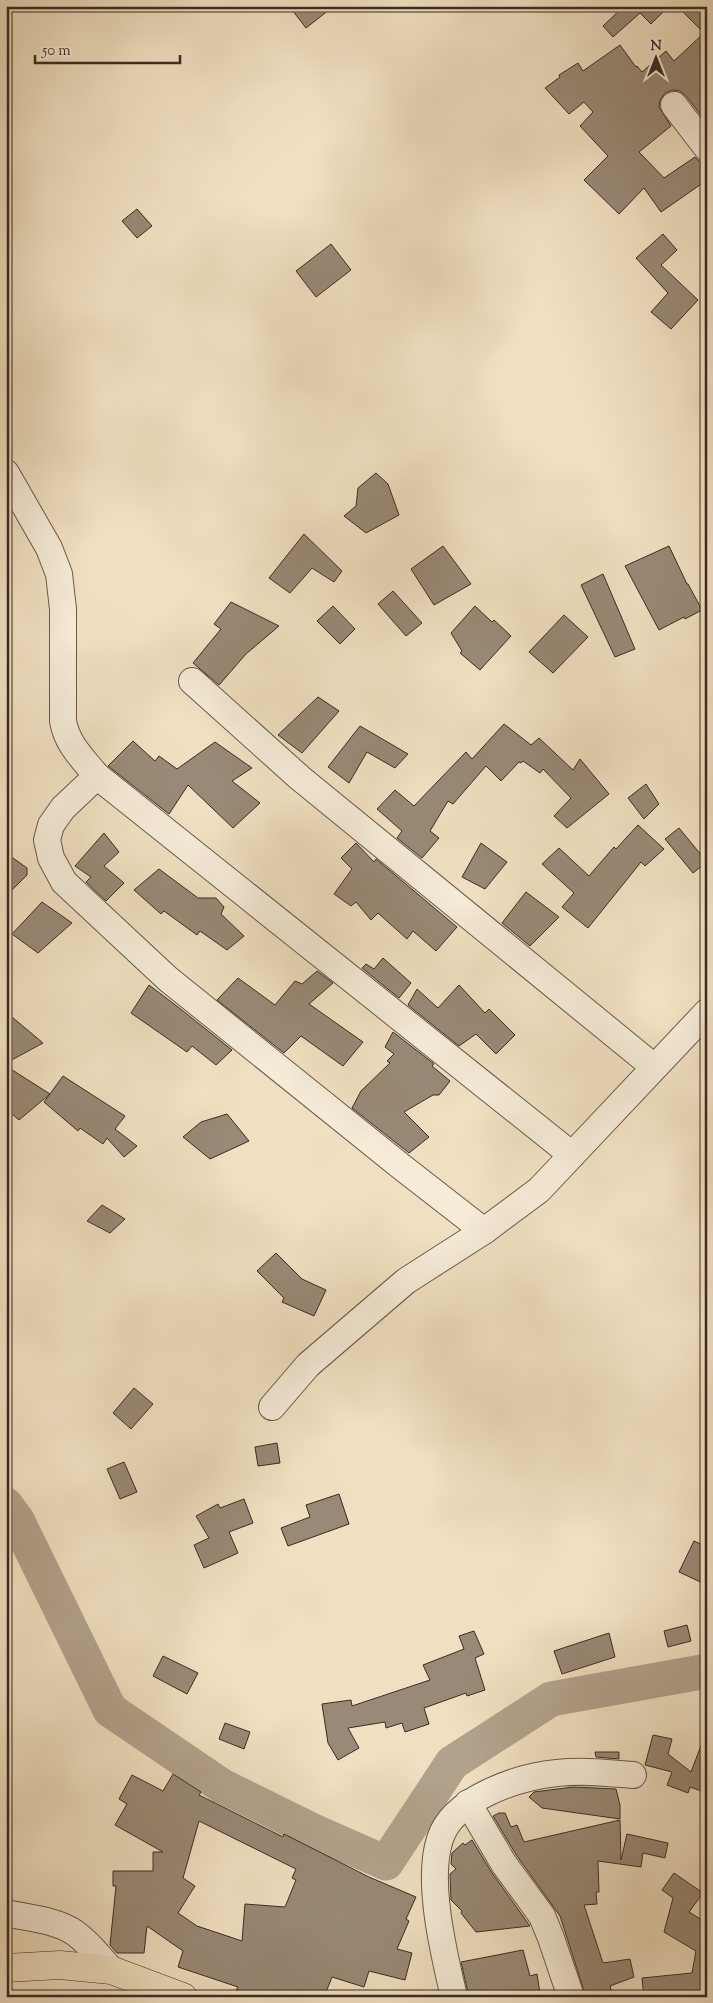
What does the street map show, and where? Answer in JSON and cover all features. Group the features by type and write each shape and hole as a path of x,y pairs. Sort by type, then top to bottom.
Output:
{"main road":[{"path":"6,1968 60,1965 111,1970 182,1997"}],"street":[{"path":"674,105 707,148"},
{"path":"6,473 49,548 59,574 63,609 62,702 65,733 71,745 98,776 572,1155"},
{"path":"192,681 300,778 654,1067"},
{"path":"98,776 62,808 51,825 46,840 51,858 64,882 168,979 484,1231"},
{"path":"272,1407 308,1365 406,1280 484,1231 539,1190 707,1012"},
{"path":"454,1997 440,1935 436,1864 440,1839 449,1821 468,1803 494,1790 534,1776 559,1772 633,1775"},
{"path":"468,1803 504,1864 542,1916 571,1997"},
{"path":"6,1913 60,1925 73,1932 87,1943 111,1970"}],"building":[{"path":"289,6 334,6 306,28"},
{"path":"624,6 669,6 651,24 640,13 613,37 603,26"},
{"path":"677,6 707,6 707,123 680,91 673,90 665,93 660,100 659,107 671,126 639,152 664,178 695,157 707,169 707,180 661,212 644,188 619,214 584,180 608,156 580,126 593,112 584,102 569,114 545,88 560,77 559,75 578,63 583,71 620,45 642,72 666,51 674,61 704,33"},
{"path":"137,209 152,226 137,238 122,221"},
{"path":"663,234 677,250 661,265 698,300 671,329 651,312 668,293 636,258"},
{"path":"331,244 351,270 316,297 296,271"},
{"path":"376,473 388,484 399,515 366,533 344,516 356,506 358,488"},
{"path":"304,534 342,571 334,582 312,568 290,593 269,578"},
{"path":"443,546 471,584 434,605 411,569"},
{"path":"669,546 702,610 659,630 625,566"},
{"path":"603,574 635,649 615,657 581,585"},
{"path":"393,591 422,623 406,636 378,604"},
{"path":"231,602 279,626 246,654 219,685 193,663 221,629 214,624"},
{"path":"333,606 355,629 340,644 317,621"},
{"path":"475,606 511,636 480,670 460,653 462,651 451,633"},
{"path":"564,615 588,637 553,673 529,652"},
{"path":"318,697 339,711 302,753 278,735"},
{"path":"504,724 531,745 539,738 573,770 580,759 609,794 567,828 554,816 571,798 543,769 540,773 523,761 519,762 501,781 486,766 453,804 448,801 430,831 439,838 422,858 397,838 402,831 377,809 395,790 414,806 466,752 472,759"},
{"path":"360,726 408,754 395,768 367,752 349,783 328,767"},
{"path":"133,741 155,761 159,756 177,769 215,742 252,768 232,781 260,803 233,828 188,785 169,814 108,766"},
{"path":"646,784 659,804 644,819 628,798"},
{"path":"638,825 664,849 645,866 641,862 588,928 562,907 574,893 542,864 559,848 589,876 614,847 616,849"},
{"path":"679,828 707,862 693,873 665,839"},
{"path":"104,833 119,852 104,866 124,883 106,901 86,882 91,877 75,866"},
{"path":"356,843 374,862 376,859 457,927 436,951 413,931 407,939 378,913 371,920 356,902 351,906 334,894 352,869 341,858"},
{"path":"481,843 507,862 485,889 462,877"},
{"path":"6,853 27,868 27,875 6,896"},
{"path":"159,869 198,898 216,898 224,907 221,914 244,936 227,950 200,931 197,935 164,911 161,914 134,890"},
{"path":"526,892 559,917 530,946 502,923"},
{"path":"42,902 72,923 38,953 12,934"},
{"path":"383,958 411,983 399,998 362,968 366,964 374,969"},
{"path":"317,971 333,983 309,1004 363,1042 343,1066 301,1036 284,1053 217,1000 238,978 275,1005 295,981 302,984"},
{"path":"149,985 232,1050 216,1065 192,1046 187,1052 131,1013"},
{"path":"459,985 485,1013 489,1009 515,1035 496,1054 476,1034 459,1046 408,1005 417,989 438,1008"},
{"path":"6,1012 43,1043 6,1063"},
{"path":"393,1032 434,1064 432,1066 450,1081 439,1095 433,1095 404,1112 429,1137 409,1153 352,1108 361,1091 390,1063 387,1061 394,1054 385,1047"},
{"path":"6,1066 50,1094 19,1120 6,1109"},
{"path":"63,1076 125,1116 115,1129 137,1146 124,1157 107,1138 103,1144 80,1128 78,1131 44,1102"},
{"path":"227,1114 249,1141 210,1159 183,1137 201,1122"},
{"path":"102,1205 125,1219 110,1233 87,1221"},
{"path":"276,1253 302,1279 326,1290 314,1316 282,1302 284,1298 257,1271"},
{"path":"134,1388 153,1404 131,1429 113,1413"},
{"path":"277,1443 280,1463 258,1466 255,1447"},
{"path":"124,1462 137,1492 120,1499 107,1469"},
{"path":"339,1494 349,1524 288,1546 281,1528 310,1517 306,1505"},
{"path":"244,1499 253,1523 229,1532 238,1553 204,1568 194,1545 209,1538 196,1516 218,1504 220,1508"},
{"path":"694,1541 707,1547 707,1585 679,1572"},
{"path":"687,1625 691,1641 668,1647 664,1631"},
{"path":"474,1631 484,1654 475,1658 485,1690 467,1696 466,1693 424,1708 429,1724 405,1732 402,1723 386,1728 385,1722 348,1728 359,1748 338,1760 328,1743 322,1704 351,1700 352,1706 430,1680 423,1665 464,1649 459,1636"},
{"path":"609,1633 615,1657 562,1674 554,1651"},
{"path":"163,1656 198,1673 187,1694 153,1676"},
{"path":"225,1723 250,1732 244,1749 219,1739"},
{"path":"653,1735 672,1739 668,1754 691,1772 705,1735 707,1735 707,1793 690,1787 688,1793 667,1785 672,1772 645,1765"},
{"path":"595,1752 619,1752 619,1759 596,1757"},
{"path":"173,1774 201,1792 199,1795 283,1837 284,1834 369,1877 416,1897 406,1919 409,1921 397,1949 412,1953 405,1980 369,1971 364,1987 332,1977 324,1997 250,1997 236,1990 238,1987 178,1967 183,1951 147,1926 144,1953 117,1953 110,1945 116,1886 113,1886 113,1871 153,1871 153,1852 163,1852 115,1825 127,1804 119,1799 132,1775 163,1791","holes":["199,1821 296,1869 292,1878 296,1880 285,1907 245,1904 242,1941 197,1926 178,1913 195,1886 183,1878"]},
{"path":"573,1787 616,1789 620,1805 620,1819 542,1808 529,1797 534,1792"},
{"path":"505,1813 511,1827 517,1825 524,1842 620,1820 621,1860 627,1834 668,1843 665,1858 643,1853 641,1867 598,1861 599,1892 596,1892 597,1904 584,1905 603,1963 630,1959 634,1977 610,1986 613,1997 586,1997 560,1916 517,1856 493,1816"},
{"path":"472,1840 492,1873 530,1926 476,1932 461,1913 462,1911 451,1900 450,1874 456,1869 451,1864 452,1853 463,1843 465,1845"},
{"path":"674,1873 703,1893 689,1912 707,1923 707,1997 644,1997 642,1978 692,1973 696,1951 664,1932 673,1898 662,1890"},
{"path":"523,1950 530,1976 537,1974 540,1993 514,1997 469,1997 461,1962"}],"waterway":[{"path":"6,1505 17,1520 110,1710 222,1786 311,1830 386,1863 452,1763 551,1699 707,1671"}]}
